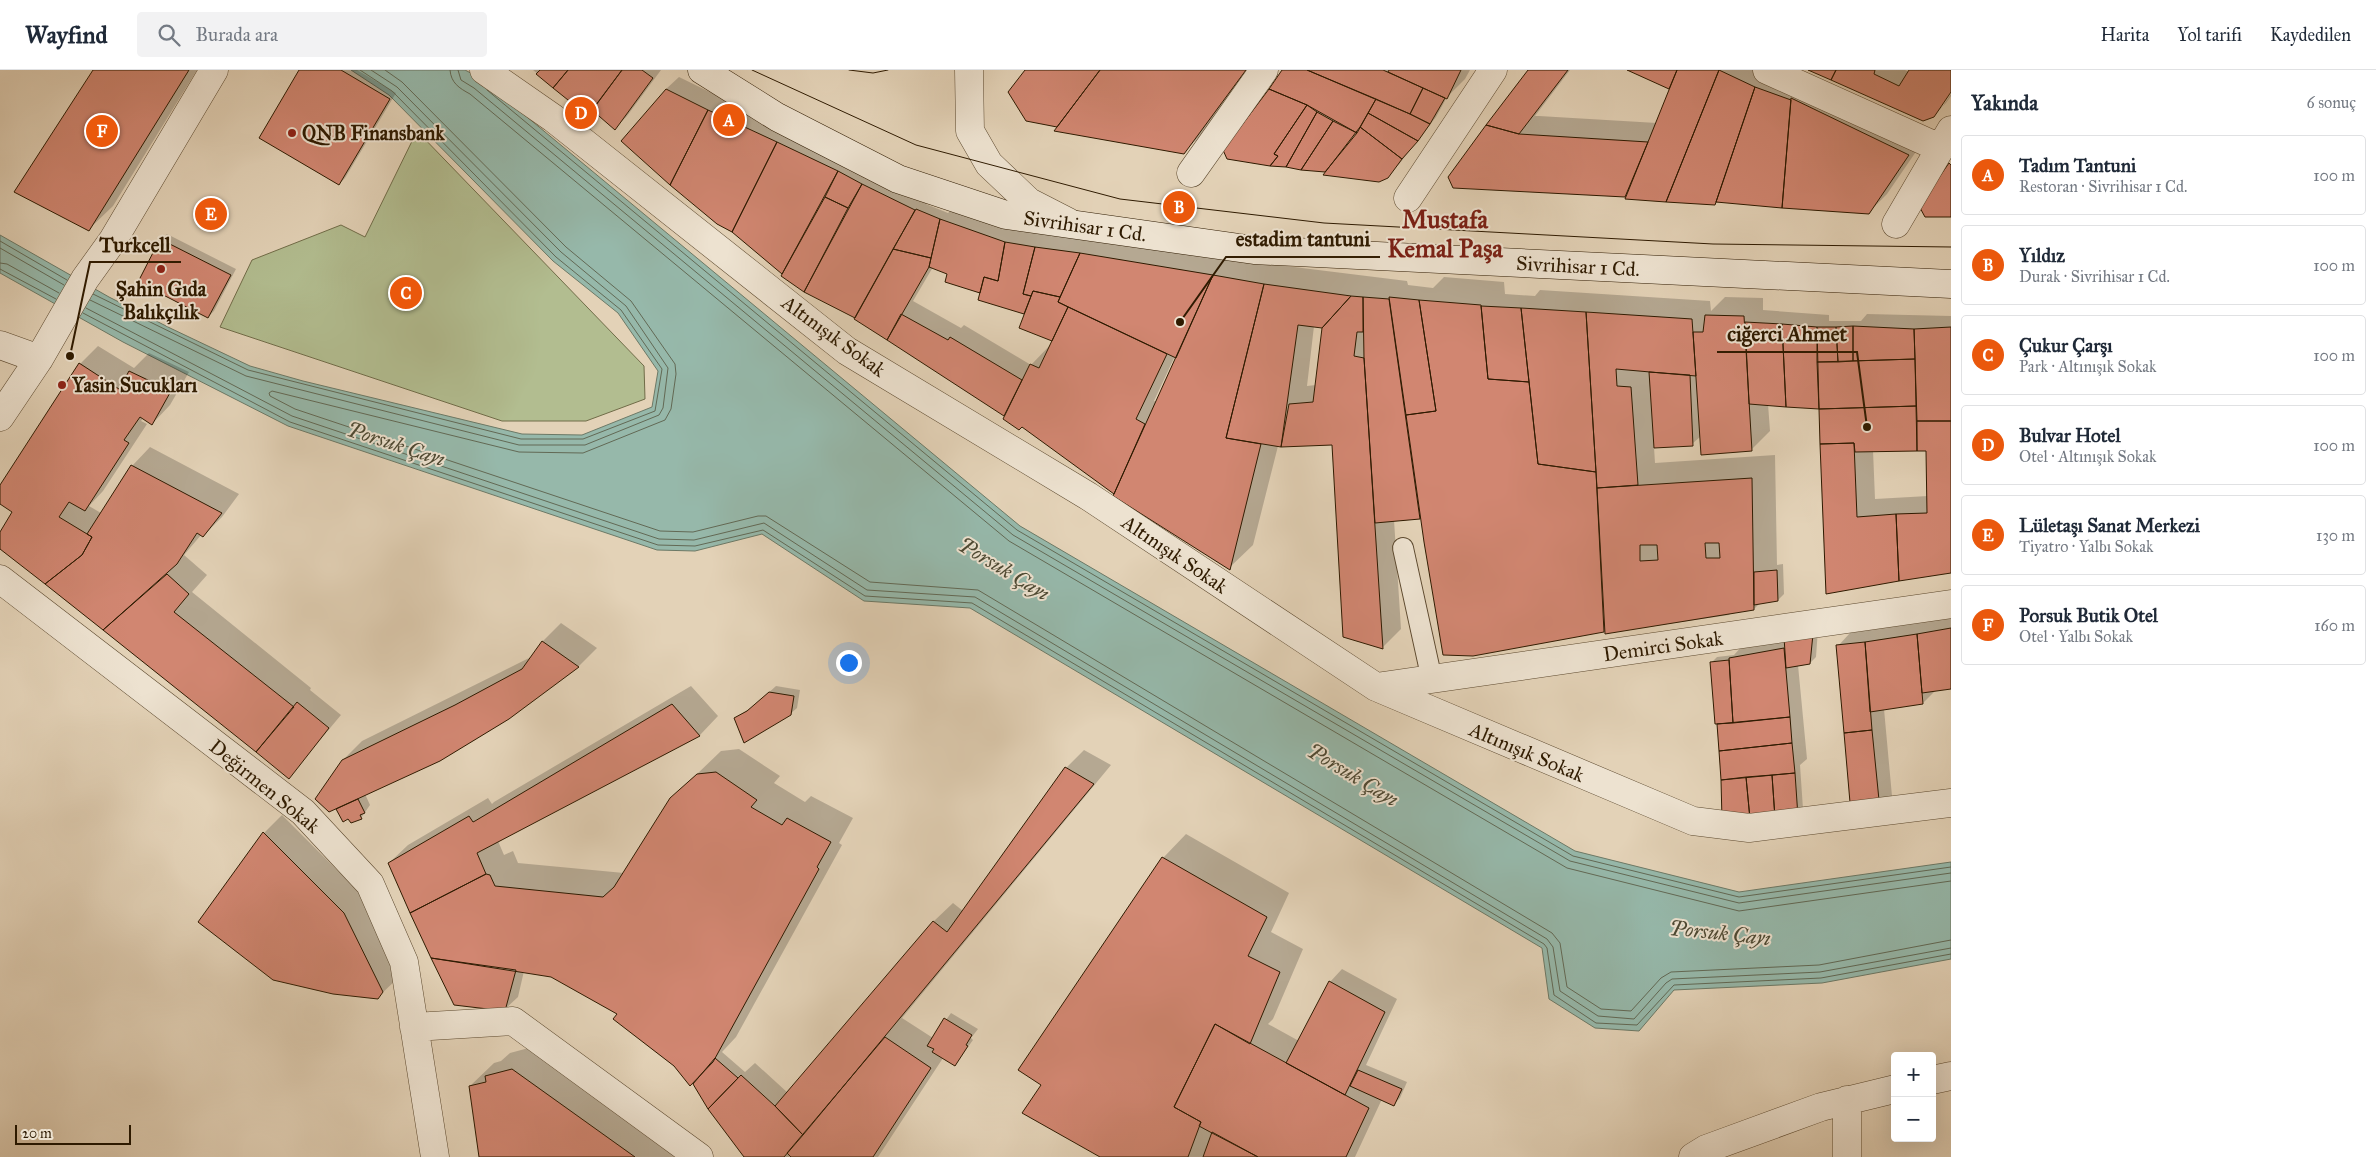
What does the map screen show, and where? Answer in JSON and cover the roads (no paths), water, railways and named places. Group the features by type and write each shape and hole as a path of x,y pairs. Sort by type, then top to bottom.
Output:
{"street":[{"path":"0,417 39,359 85,279 113,240 214,70"},
{"name":"Altınışık Sokak","path":"484,70 553,118 848,351 1088,496 1376,687 1693,821 1749,828 1951,803"},
{"name":"Sivrihisar 1 Cd.","path":"702,70 777,117 898,179 1006,215 1254,250 1951,284"},
{"path":"969,70 970,131 989,164 1029,202 1073,224"},
{"path":"1191,173 1264,70"},
{"path":"1408,198 1493,70"},
{"path":"1767,70 1946,139 1896,224"},
{"path":"0,345 39,359"},
{"path":"0,355 39,359"},
{"name":"Değirmen Sokak","path":"0,580 303,812 370,884 404,962 435,1157"},
{"name":"Demirci Sokak","path":"1376,687 1951,604"},
{"path":"414,1027 513,1021 699,1157"},
{"path":"1936,1079 1951,1076"},
{"path":"1701,1154 1821,1107 1891,1090"},
{"path":"1847,1100 1847,1157"}],"lane":[{"path":"1404,548 1432,680"}],"water":[{"name":"Porsuk Çayı","path":"351,70 465,70 480,78 1020,526 1575,851 1739,892 1951,862 1951,959 1822,983 1674,990 1639,1031 1595,1028 1549,999 1542,948 970,608 864,601 762,534 695,551 657,550 288,426 123,342 0,273 0,235 109,297 250,366 303,381 522,434 582,435 652,407 658,371 618,313 553,261 389,95"}],"tram line":[{"path":"752,70 916,145 1120,199 1324,223 1713,244 1951,247"},
{"path":"849,70 873,73 888,70"}],"place":[{"name":"Bulvar Hotel","path":"581,113"},
{"name":"Tadım Tantuni","path":"729,120"},
{"name":"Porsuk Butik Otel","path":"102,131"},
{"name":"QNB Finansbank","path":"292,133"},
{"name":"Yıldız","path":"1179,207"},
{"name":"Lületaşı Sanat Merkezi","path":"211,214"},
{"name":"Şahin Gıda Balıkçılık","path":"161,269"},
{"name":"Çukur Çarşı","path":"406,293"},
{"name":"estadim tantuni","path":"1180,322"},
{"name":"Turkcell","path":"70,356"},
{"name":"Yasin Sucukları","path":"62,385"},
{"name":"ciğerci Ahmet","path":"1867,427"}],"district":[{"name":"Mustafa Kemal Paşa","path":"1445,234"}]}
